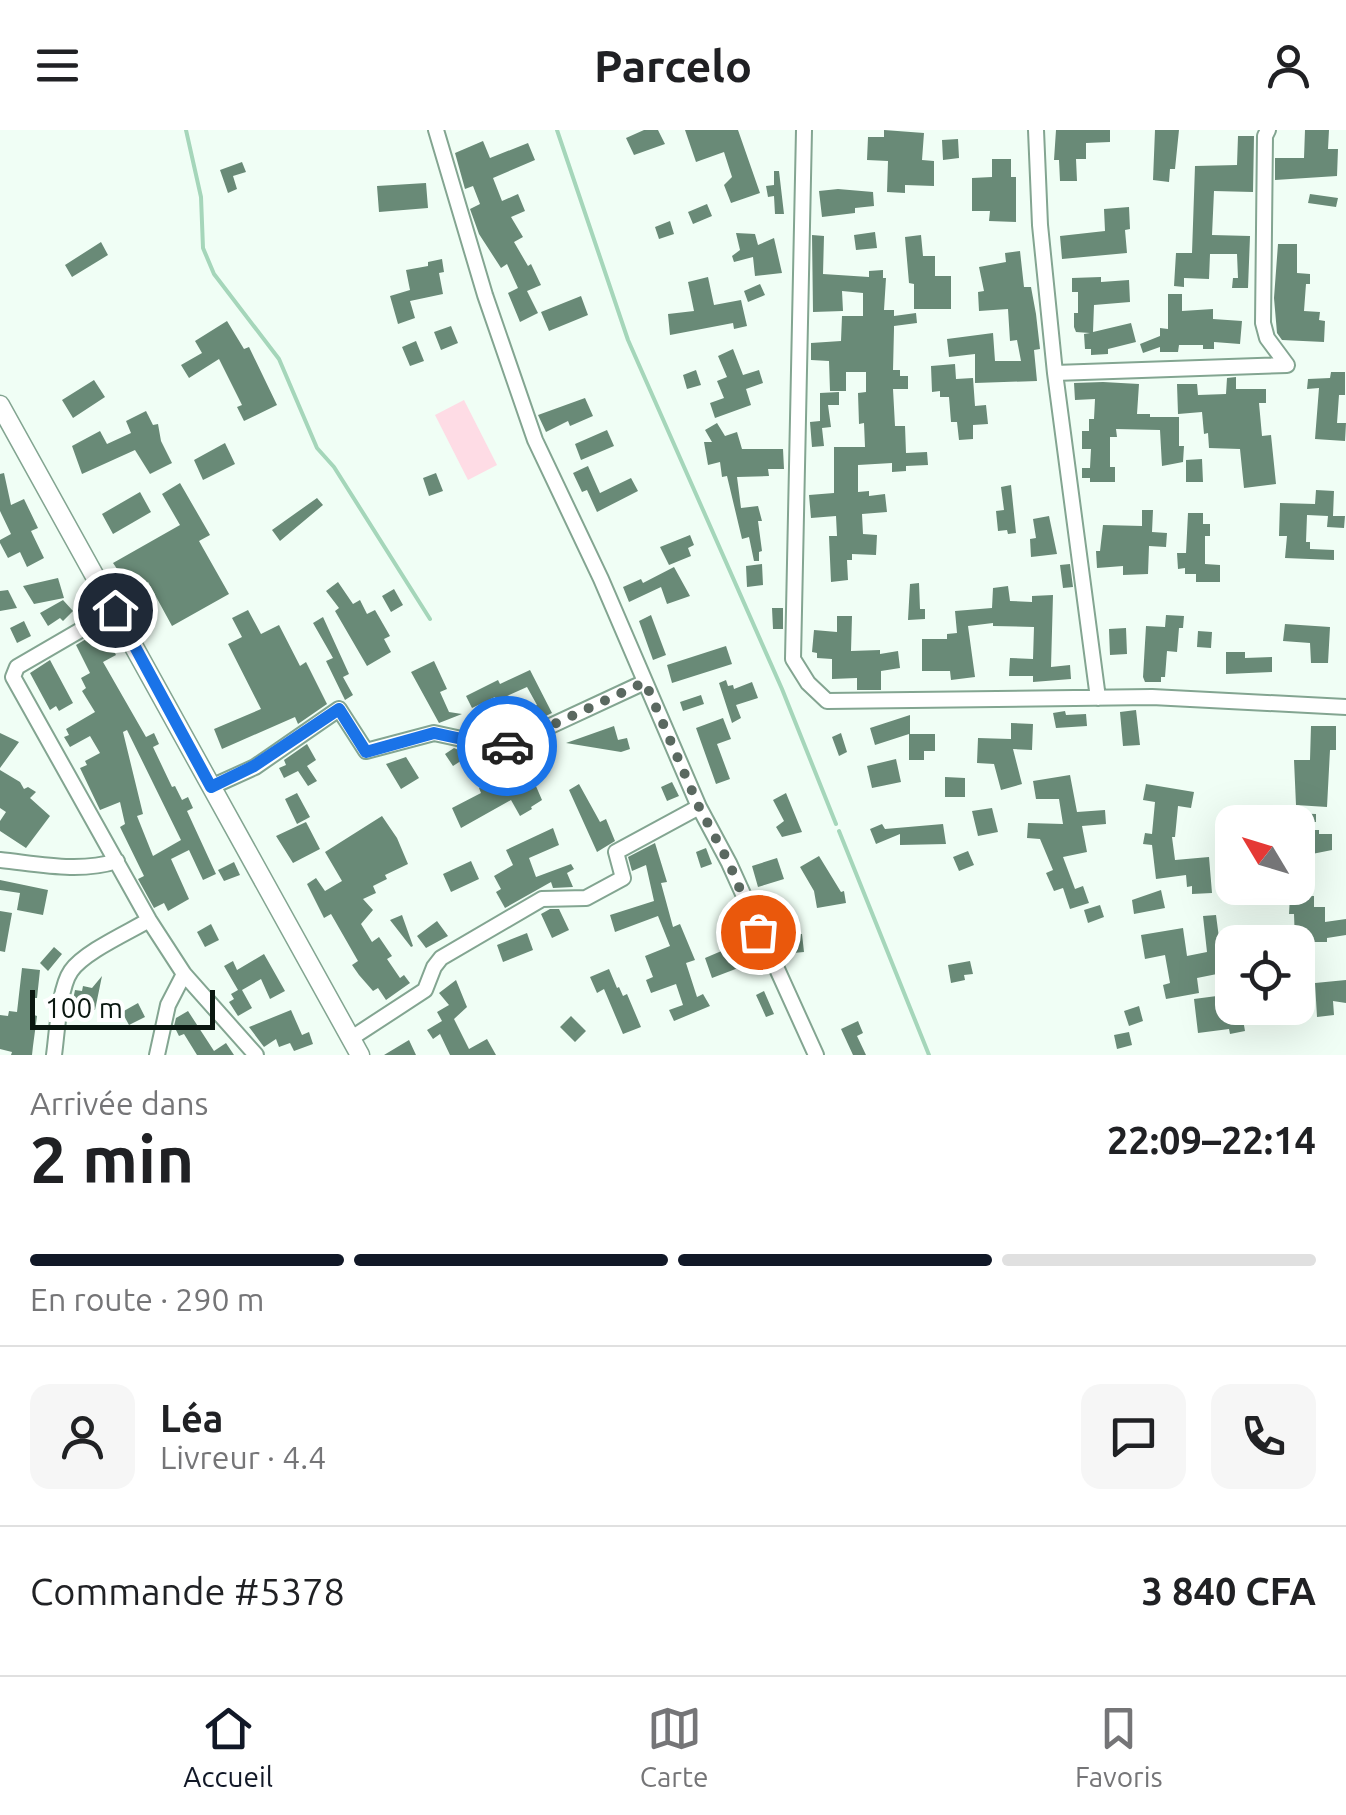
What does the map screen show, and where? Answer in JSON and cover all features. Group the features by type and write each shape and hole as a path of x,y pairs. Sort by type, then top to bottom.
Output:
{"street":[{"path":"436,130 486,295 536,440 699,807 729,863 816,1055"},
{"path":"804,130 793,659 808,683 827,701 1152,697 1346,707"},
{"path":"1036,130 1040,224 1055,374 1098,698"},
{"path":"1055,374 1287,365 1267,338 1263,323 1264,136 1268,130"},
{"path":"0,405 355,1047 426,990 441,958 542,899 586,898 623,878 616,852 699,807"},
{"path":"115,610 17,667 14,677 184,974 256,1055"},
{"path":"211,787 254,766 339,709 366,752 434,733 504,748 645,682"},
{"path":"0,860 74,868 117,861"},
{"path":"54,1055 71,971 150,920"},
{"path":"157,1055 168,1005 184,974"}],"shaded area":[{"path":"464,400 497,465 468,480 435,415"}],"building":[{"path":"644,130 658,130 665,144 634,155 626,138"},
{"path":"685,130 738,130 760,193 731,203 724,185 732,177 724,152 696,162"},
{"path":"884,130 924,133 922,160 934,161 934,186 905,185 905,193 887,192 888,161 867,160 868,137 884,137"},
{"path":"1056,130 1110,130 1110,142 1086,143 1086,159 1076,159 1077,181 1060,181 1059,160 1054,160"},
{"path":"1155,130 1179,130 1175,169 1170,169 1169,182 1153,180"},
{"path":"1305,130 1329,130 1328,149 1338,149 1337,176 1275,180 1275,158 1304,158"},
{"path":"1238,136 1254,136 1253,192 1214,191 1212,235 1250,236 1248,288 1232,288 1233,278 1238,278 1237,254 1210,254 1209,279 1184,278 1184,287 1174,286 1176,253 1192,253 1195,166 1237,165"},
{"path":"958,139 959,158 943,160 942,140"},
{"path":"483,141 490,158 528,143 535,160 493,178 502,201 518,194 525,211 511,217 523,237 514,242 541,285 527,291 538,313 520,322 508,293 518,288 507,264 501,268 479,234 470,209 480,204 473,186 465,189 455,153"},
{"path":"992,159 1011,159 1011,177 1016,177 1016,222 989,221 990,211 972,211 972,178 992,177"},
{"path":"242,162 246,172 233,176 237,189 228,193 220,170"},
{"path":"774,171 779,171 784,214 775,214 774,196 768,197 766,186 774,185"},
{"path":"426,183 428,208 379,212 377,186"},
{"path":"819,191 873,192 874,206 822,217"},
{"path":"1310,194 1338,198 1336,207 1308,203"},
{"path":"707,204 712,216 693,224 688,212"},
{"path":"1129,207 1127,253 1062,259 1060,236 1105,231 1104,209"},
{"path":"670,221 674,234 659,239 655,227"},
{"path":"875,232 877,248 856,250 854,235"},
{"path":"736,233 755,234 758,245 774,238 782,273 755,276 753,257 734,262 732,256 740,250"},
{"path":"812,235 824,236 823,274 869,277 869,271 883,270 884,310 894,310 894,316 916,313 917,323 894,326 893,370 908,376 908,389 893,389 895,426 905,426 906,453 927,452 928,465 906,466 906,471 892,472 892,463 858,465 858,492 869,491 869,496 885,494 887,512 862,514 863,534 877,535 876,555 852,554 852,560 847,560 848,580 831,582 829,536 837,536 836,516 811,518 809,495 834,493 834,447 865,447 858,393 866,392 866,372 846,372 846,391 830,391 829,361 811,360 811,343 841,341 842,316 863,316 863,293 842,291 843,311 813,312"},
{"path":"921,235 923,256 935,256 935,276 951,276 951,309 914,309 914,284 909,283 905,237"},
{"path":"101,242 108,255 72,277 65,265"},
{"path":"1278,244 1297,244 1297,273 1310,274 1304,311 1320,312 1319,320 1325,321 1324,342 1282,340 1277,333 1274,298"},
{"path":"1020,251 1024,287 1031,287 1036,314 1040,349 1034,350 1037,381 975,383 975,354 949,357 947,339 993,333 995,361 1021,361 1017,340 1010,341 1008,309 979,311 978,292 984,291 979,267 1006,262 1005,253"},
{"path":"442,259 444,272 439,273 443,294 410,301 415,318 398,324 390,296 410,290 406,270"},
{"path":"708,277 714,305 741,300 747,326 734,329 733,323 670,335 668,314 694,311 688,282"},
{"path":"1101,277 1101,282 1129,280 1130,302 1094,305 1093,332 1131,323 1136,342 1108,349 1108,354 1091,355 1091,349 1085,349 1084,334 1090,333 1076,332 1074,327 1078,292 1072,292 1072,278"},
{"path":"760,284 765,295 748,302 744,291"},
{"path":"1168,294 1182,294 1182,311 1213,309 1213,319 1242,321 1240,344 1214,342 1214,349 1179,345 1178,352 1160,352 1160,347 1143,353 1140,344 1160,336 1160,328 1168,329"},
{"path":"581,296 588,315 549,331 541,312"},
{"path":"227,321 244,349 249,347 277,405 244,421 237,407 242,405 219,359 189,378 181,365 202,353 195,341"},
{"path":"451,326 458,343 441,350 434,332"},
{"path":"416,341 424,361 410,366 402,347"},
{"path":"733,349 743,375 759,370 763,383 746,389 751,405 715,418 710,403 724,398 717,381 727,377 718,356"},
{"path":"955,364 956,379 973,378 975,406 986,405 988,424 973,425 973,439 959,440 957,422 951,422 949,397 940,397 940,391 932,392 931,366"},
{"path":"696,370 701,385 687,389 683,375"},
{"path":"1331,372 1345,372 1345,395 1339,395 1337,423 1346,423 1345,441 1315,439 1319,388 1307,389 1308,379 1330,378"},
{"path":"1236,377 1236,389 1266,389 1266,403 1259,403 1262,436 1271,435 1276,484 1244,488 1240,449 1209,448 1202,412 1178,414 1177,384 1197,384 1198,395 1226,394 1227,378"},
{"path":"94,380 105,397 73,418 62,400"},
{"path":"1074,383 1139,384 1137,414 1179,417 1183,462 1162,466 1160,430 1116,429 1117,437 1110,437 1110,467 1115,467 1115,482 1090,482 1090,478 1082,478 1082,468 1090,468 1091,449 1082,449 1082,431 1089,431 1089,419 1094,419 1095,399 1075,400"},
{"path":"839,392 839,405 828,405 831,427 822,428 824,446 812,447 810,422 820,421 820,393"},
{"path":"585,398 593,416 570,426 568,421 546,432 538,415"},
{"path":"146,411 153,425 158,424 172,463 150,474 135,450 82,474 72,446 100,431 107,444 131,433 126,421"},
{"path":"717,423 725,436 737,432 742,449 783,449 784,469 768,469 769,476 737,477 741,508 758,506 762,521 758,521 762,551 759,561 754,561 749,537 742,539 720,462 708,465 704,442 712,442 705,430"},
{"path":"607,430 614,446 581,460 575,444"},
{"path":"225,443 235,464 203,480 194,460"},
{"path":"1202,459 1203,482 1186,482 1186,460"},
{"path":"588,466 600,493 631,478 638,491 597,512 587,490 582,492 573,473"},
{"path":"4,473 11,505 24,499 38,528 31,531 44,558 27,567 20,552 8,558 0,543 11,534 0,511 0,474"},
{"path":"436,473 443,491 429,496 423,478"},
{"path":"180,483 210,535 199,541 229,594 172,626 148,582 132,591 113,563 180,525 162,494"},
{"path":"1011,485 1016,533 1008,534 1007,530 998,531 996,511 1004,510 1001,487"},
{"path":"1316,490 1334,491 1333,516 1345,516 1344,528 1327,527 1328,516 1307,515 1306,542 1310,542 1310,549 1334,550 1334,560 1285,558 1287,536 1279,536 1280,503 1315,504"},
{"path":"140,492 151,512 113,534 102,514"},
{"path":"317,498 323,505 280,541 272,530"},
{"path":"1142,510 1153,510 1152,532 1167,533 1166,547 1149,546 1148,574 1123,575 1123,566 1097,568 1096,551 1100,551 1103,525 1142,526"},
{"path":"1188,513 1203,513 1203,524 1210,524 1210,536 1205,536 1205,564 1220,565 1220,582 1196,582 1196,574 1178,569 1177,553 1186,553"},
{"path":"1049,516 1057,554 1031,557 1030,539 1036,538 1033,519"},
{"path":"690,535 694,545 688,548 691,556 669,565 660,547"},
{"path":"762,564 763,585 747,587 746,566"},
{"path":"1070,564 1073,587 1063,588 1060,565"},
{"path":"674,567 690,596 667,604 661,587 629,602 623,587 641,579 643,583"},
{"path":"58,578 64,598 34,604 23,586"},
{"path":"338,582 353,604 360,600 367,614 375,610 390,636 384,639 391,652 367,666 335,611 339,608 326,591"},
{"path":"919,583 920,609 925,609 925,619 908,620 910,584"},
{"path":"1008,586 1010,601 1032,602 1032,596 1053,595 1051,667 1070,665 1071,679 1033,682 1033,676 1009,676 1010,658 1033,659 1034,627 993,623 968,626 975,677 951,680 950,671 922,671 922,639 947,639 947,634 957,633 955,611 992,608 993,588"},
{"path":"394,589 403,605 391,612 382,596"},
{"path":"8,590 17,608 0,611 0,591"},
{"path":"63,600 73,611 63,621 60,618 48,626 40,613"},
{"path":"772,608 783,608 783,629 773,629"},
{"path":"248,610 261,634 279,625 300,666 306,662 327,704 298,724 295,717 222,749 214,729 261,709 228,644 242,637 232,618"},
{"path":"651,615 666,655 653,660 639,621"},
{"path":"1166,615 1184,616 1177,652 1167,651 1161,682 1145,682 1146,626 1165,627"},
{"path":"837,616 852,616 851,651 898,651 900,668 881,671 881,690 857,690 857,678 832,679 832,659 817,658 817,653 812,652 814,630 837,632"},
{"path":"323,617 349,674 343,677 353,695 345,700 326,661 333,658 313,623"},
{"path":"24,621 31,636 17,643 10,628"},
{"path":"1285,624 1330,627 1328,663 1311,663 1310,643 1283,641"},
{"path":"1126,628 1127,654 1110,655 1109,629"},
{"path":"103,629 116,655 103,662 146,737 154,733 159,744 153,747 172,787 182,800 188,797 193,808 187,811 216,874 203,880 189,850 171,859 189,899 168,911 164,903 154,908 138,879 144,876 120,827 125,824 120,802 100,810 80,768 100,753 90,736 70,747 64,737 69,735 66,729 95,712 82,691 86,688 81,678 90,673 76,645","holes":["127,730 181,840 153,856 137,816 143,814 123,732"]},
{"path":"1198,631 1212,632 1211,648 1197,647"},
{"path":"726,646 732,664 672,683 667,665"},
{"path":"1226,652 1245,652 1245,658 1272,657 1272,672 1226,674"},
{"path":"50,660 73,703 59,711 56,706 50,710 30,673"},
{"path":"434,661 447,689 440,692 449,712 462,714 439,723 411,672"},
{"path":"530,670 552,713 515,731 499,732 498,736 474,731 477,717 505,723 502,716 530,715 528,710 537,705 527,687 472,708 466,696"},
{"path":"726,680 734,689 752,682 758,698 736,705 741,718 732,723 719,683"},
{"path":"701,695 704,704 683,711 680,702"},
{"path":"1136,710 1140,745 1123,746 1120,712"},
{"path":"1065,711 1066,715 1086,714 1087,726 1056,728 1053,713"},
{"path":"910,715 910,734 935,734 935,751 924,751 924,760 909,760 909,734 875,745 870,728"},
{"path":"723,718 731,739 717,744 730,779 716,784 696,728"},
{"path":"1011,723 1033,724 1032,750 1013,749 1022,784 1001,790 994,764 977,763 978,738 1011,739"},
{"path":"614,726 618,740 627,738 630,749 621,752 566,743"},
{"path":"1311,726 1336,726 1336,750 1330,750 1327,807 1296,805 1294,760 1310,760"},
{"path":"0,733 19,742 0,768"},
{"path":"841,733 847,752 839,756 832,737"},
{"path":"307,744 316,760 307,766 317,781 308,786 298,771 284,778 279,768"},
{"path":"454,748 470,755 453,766 445,754"},
{"path":"406,757 419,778 401,789 386,764"},
{"path":"896,759 901,782 872,788 867,766"},
{"path":"0,770 20,782 24,789 36,792 30,798 50,816 26,848 0,831 0,821 6,812 0,808"},
{"path":"1070,775 1077,812 1105,810 1106,824 1082,826 1087,852 1063,857 1075,889 1083,886 1089,903 1070,909 1063,888 1054,891 1046,873 1053,870 1040,839 1027,838 1028,823 1063,824 1059,799 1036,799 1033,781"},
{"path":"532,777 542,800 532,809 520,816 511,800 461,828 452,808 481,793 479,788 492,782 501,788"},
{"path":"945,777 965,778 965,797 945,797"},
{"path":"672,782 679,796 667,801 661,787"},
{"path":"579,784 600,822 606,819 615,841 597,852 569,790"},
{"path":"1146,784 1194,792 1191,808 1178,806 1172,837 1175,860 1209,857 1212,893 1192,894 1186,875 1156,879 1152,845 1143,844 1145,833 1152,834 1155,802 1143,800"},
{"path":"297,793 310,817 297,824 285,799"},
{"path":"786,793 802,832 782,837 776,827 784,821 773,800"},
{"path":"992,808 998,832 978,836 972,811"},
{"path":"382,816 408,864 385,875 387,879 373,886 376,893 363,899 373,910 361,924 372,942 379,937 392,956 387,959 400,978 404,975 410,983 386,1000 378,988 373,991 352,965 358,961 331,914 324,918 307,884 316,878 325,891 342,881 325,852"},
{"path":"306,822 320,849 293,863 276,836"},
{"path":"882,824 885,829 943,824 946,844 900,845 900,834 876,844 870,829"},
{"path":"553,828 559,845 529,858 536,877 571,864 574,869 567,873 573,887 553,888 551,882 505,908 496,892 501,889 494,876 513,865 506,850"},
{"path":"1315,830 1332,834 1332,850 1315,853"},
{"path":"655,843 667,882 661,883 673,927 680,924 695,960 686,963 697,997 703,994 710,1006 674,1021 669,1010 683,1005 676,984 651,993 646,980 653,977 645,956 670,946 658,916 615,932 610,915 654,901 646,865 632,871 628,857"},
{"path":"706,848 712,864 701,868 696,852"},
{"path":"968,851 974,865 959,871 953,857"},
{"path":"819,856 841,892 844,891 846,903 817,908 814,891 800,867"},
{"path":"777,858 784,879 758,887 752,866"},
{"path":"471,861 479,879 451,892 443,874"},
{"path":"234,862 240,875 224,881 218,870"},
{"path":"0,880 48,890 43,915 17,910 20,893 0,890"},
{"path":"1161,890 1165,908 1134,914 1132,900"},
{"path":"1100,905 1104,917 1088,923 1084,910"},
{"path":"1290,905 1325,907 1325,922 1346,919 1346,935 1315,942 1315,925 1294,925 1294,914 1289,914"},
{"path":"559,909 569,930 552,938 541,914"},
{"path":"0,911 12,913 5,952 0,951"},
{"path":"402,915 413,946 411,947 390,920"},
{"path":"1216,915 1215,974 1197,978 1199,993 1166,999 1163,985 1170,983 1165,955 1145,959 1141,935 1183,928 1187,956 1207,952 1203,916"},
{"path":"437,921 448,936 426,948 417,936"},
{"path":"211,924 219,940 205,947 197,932"},
{"path":"527,933 533,950 503,962 497,945"},
{"path":"802,934 804,952 782,954 773,935"},
{"path":"745,941 754,962 712,978 705,958"},
{"path":"54,947 62,954 48,971 40,963"},
{"path":"264,954 285,991 270,999 261,979 242,990 252,1008 238,1016 229,1002 234,999 231,994 238,990 224,966 233,961 237,970"},
{"path":"970,961 973,974 951,983 948,965"},
{"path":"22,968 40,970 31,1014 37,1016 32,1055 11,1055 12,1052 0,1049 0,1015 17,1012"},
{"path":"609,969 617,988 623,996 627,994 641,1027 623,1034 604,989 597,993 590,977"},
{"path":"102,976 95,1010 72,1005 75,990 82,991 83,986 92,988"},
{"path":"456,980 467,1007 454,1019 469,1049 487,1039 496,1055 450,1055 440,1034 433,1039 427,1030 442,1021 437,1012 449,1005 439,993"},
{"path":"1346,980 1346,1003 1333,1001 1334,1015 1317,1017 1315,983"},
{"path":"764,991 774,1014 766,1017 756,995"},
{"path":"1215,996 1215,1025 1244,1025 1245,1031 1198,1033 1194,999"},
{"path":"138,1003 145,1017 129,1025 122,1012"},
{"path":"1139,1006 1143,1021 1129,1026 1124,1011"},
{"path":"291,1010 302,1035 309,1032 313,1044 294,1051 290,1043 279,1047 276,1039 264,1047 249,1027"},
{"path":"188,1011 214,1051 226,1043 234,1055 197,1055 174,1026 176,1018"},
{"path":"571,1016 586,1031 575,1042 560,1027"},
{"path":"858,1021 863,1033 857,1036 866,1055 853,1055 841,1029"},
{"path":"1129,1032 1132,1045 1117,1049 1114,1035"},
{"path":"409,1040 416,1055 384,1055"}],"waterway":[{"path":"186,130 201,197 203,248 214,274 279,359 317,448 334,467 430,619"},
{"path":"557,130 628,340 782,689 836,824"},
{"path":"839,831 929,1055"}],"way so far":[{"path":"507,746 645,682 758,932"}],"route":[{"path":"115,610 211,787 254,766 339,709 366,752 434,733 507,746"}]}
